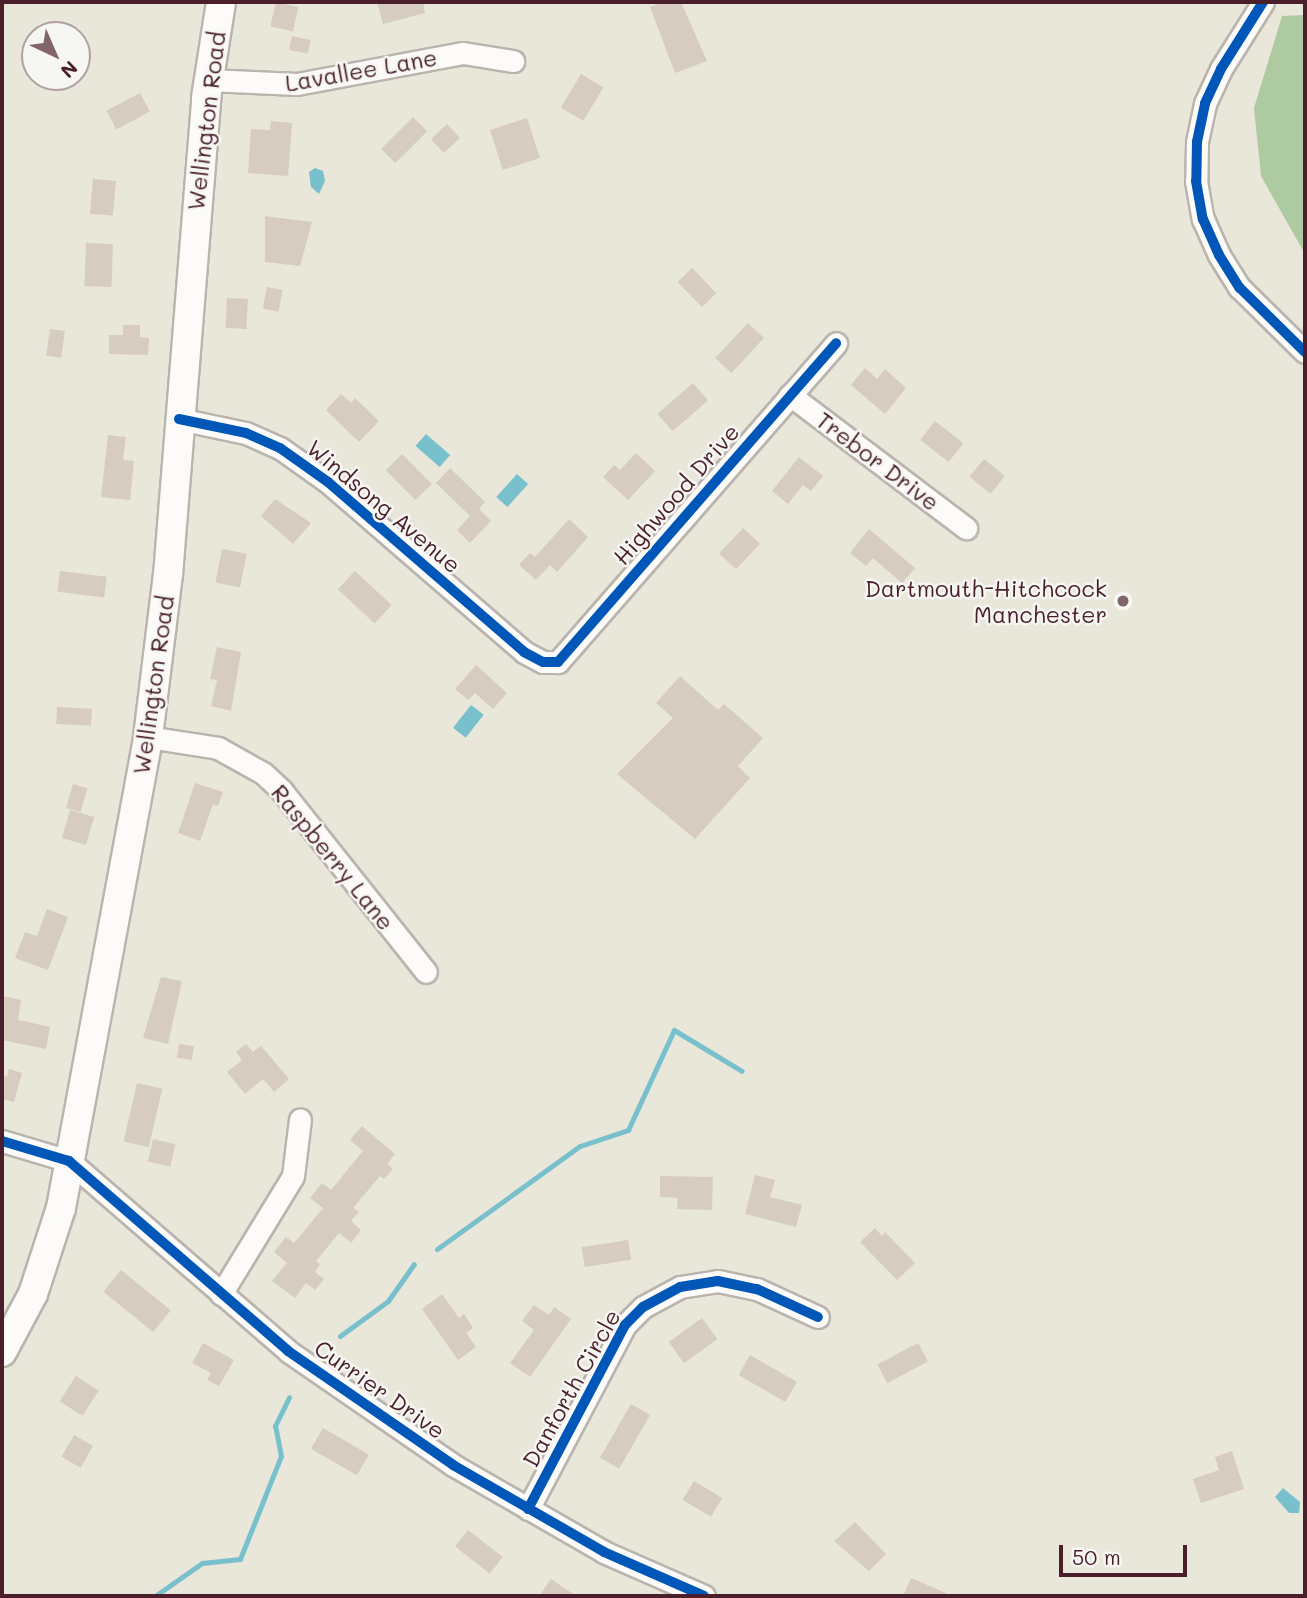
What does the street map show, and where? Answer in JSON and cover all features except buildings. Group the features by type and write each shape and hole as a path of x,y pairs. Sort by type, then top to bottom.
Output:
{"main road":[{"name":"Wellington Road","path":"2,1352 43,1269 69,1161 148,737 168,575 208,80 221,2"}],"street":[{"path":"1263,2 1221,69 1205,104 1197,142 1196,181 1203,219 1219,255 1240,288 1305,352"},
{"name":"Lavallee Lane","path":"208,80 298,84 463,53 513,61"},
{"name":"Highwood Drive","path":"542,662 558,662 836,343"},
{"name":"Trebor Drive","path":"790,395 966,528"},
{"name":"Windsong Avenue","path":"179,419 246,433 288,453 542,662"},
{"name":"Raspberry Lane","path":"148,737 218,748 262,773 282,791 426,972"},
{"path":"221,1294 293,1175 300,1119"},
{"path":"2,1141 69,1161"},
{"name":"Currier Drive","path":"69,1161 221,1294 353,1398 528,1509 604,1552 704,1596"},
{"name":"Danforth Circle","path":"528,1509 625,1325 643,1307 680,1287 728,1282 757,1289 818,1317"}],"green space":[{"path":"1305,15 1305,254 1261,176 1254,108 1282,16"}],"water":[{"path":"315,168 323,171 325,181 319,194 311,187 309,172"},
{"path":"426,434 450,455 440,467 416,446"},
{"path":"517,474 528,484 507,507 496,497"},
{"path":"471,705 484,715 466,738 453,728"},
{"path":"1283,1488 1300,1502 1299,1513 1289,1513 1275,1497"}],"waterway":[{"path":"437,1249 580,1146 628,1130 674,1030 742,1071"},
{"path":"340,1336 388,1301 414,1264"},
{"path":"155,1596 202,1563 240,1559 281,1456 275,1426 289,1397"},
{"path":"2,1596 34,1596"}],"cycle path":[{"path":"1263,2 1221,69 1205,104 1197,142 1196,181 1203,219 1219,255 1240,288 1305,352"},
{"path":"179,419 246,433 280,448 328,482 524,652 543,662 558,662 836,343"},
{"path":"2,1141 69,1161 288,1351 453,1465 604,1552 704,1596"},
{"path":"528,1509 625,1325 643,1307 680,1287 718,1281 757,1289 818,1317"}],"place":[{"name":"Dartmouth-Hitchcock Manchester","path":"1123,601"}]}
